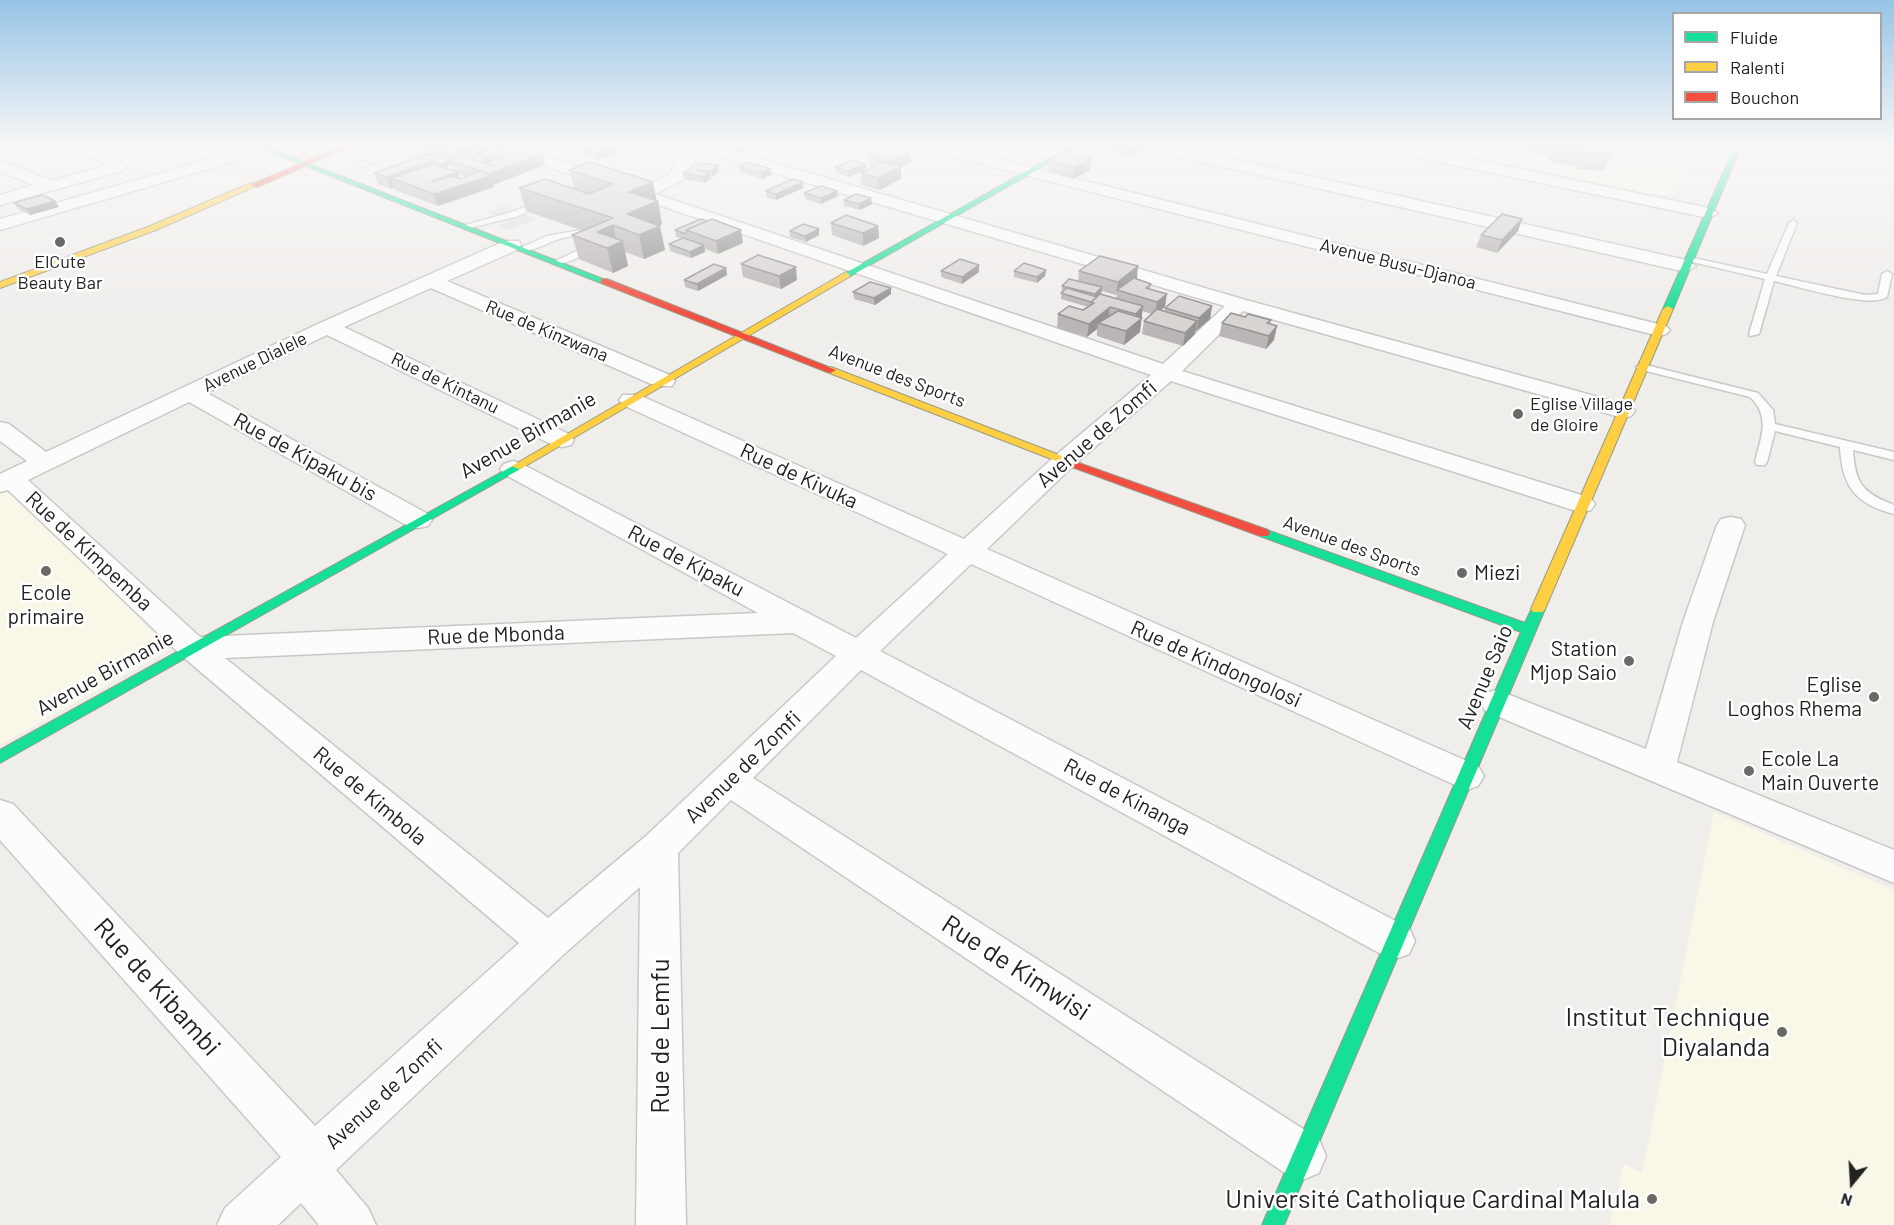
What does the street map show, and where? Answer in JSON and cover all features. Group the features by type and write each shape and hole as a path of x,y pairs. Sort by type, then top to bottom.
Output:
{"street":[{"path":"0,225 73,203"},
{"path":"0,285 153,228 211,203"},
{"name":"Avenue des Sports","path":"408,203 1064,461 1528,629"},
{"path":"668,203 1167,373 1582,504"},
{"path":"895,203 1239,304 1623,411"},
{"name":"Avenue Birmanie","path":"0,757 418,520 513,469 856,269 975,203"},
{"name":"Avenue Busu-Djanoa","path":"1153,203 1659,330"},
{"path":"1415,203 1687,263"},
{"path":"1662,203 1709,213"},
{"name":"Avenue Saio","path":"1273,1225 1713,203"},
{"name":"Avenue Dialele","path":"6,481 327,327 430,280 517,247"},
{"name":"Rue de Kinzwana","path":"430,280 664,381"},
{"name":"Avenue de Zomfi","path":"242,1225 548,943 659,847 966,552 1064,461 1167,373 1239,304"},
{"name":"Rue de Kintanu","path":"327,327 562,440"},
{"name":"Rue de Kipaku bis","path":"191,394 418,520"},
{"name":"Rue de Kivuka","path":"631,400 966,552"},
{"name":"Rue de Kimpemba","path":"0,429 45,464"},
{"name":"Rue de Kipaku","path":"513,469 859,653"},
{"name":"Rue de Kimpemba","path":"6,481 192,648"},
{"path":"1658,769 1698,622 1731,525"},
{"name":"Rue de Kindongolosi","path":"966,552 1466,776"},
{"name":"Rue de Mbonda","path":"192,648 800,622"},
{"name":"Rue de Kimbola","path":"192,648 548,943"},
{"name":"Rue de Kinanga","path":"859,653 1395,941"},
{"path":"1497,702 1894,867"},
{"name":"Rue de Kimwisi","path":"730,781 1302,1156"},
{"name":"Rue de Kibambi","path":"0,815 308,1164 351,1225"},
{"name":"Rue de Lemfu","path":"659,847 661,1225"}],"lane":[{"path":"466,226 515,214 543,203"},
{"path":"1754,334 1770,279 1793,223"},
{"path":"517,247 567,234 585,235 597,241 584,251 558,262"},
{"path":"1687,263 1865,298 1882,297 1887,274"},
{"path":"1642,367 1754,395 1766,404 1771,414 1761,462"},
{"path":"1768,426 1894,456"},
{"path":"1846,444 1847,476 1857,491 1894,510"}],"shaded area":[{"path":"504,206 537,219 509,230 498,226 509,221 487,212"},
{"name":"Ecole primaire","path":"11,488 170,650 0,745 0,492"},
{"name":"Institut Technique Diyalanda","path":"1714,812 1894,890 1894,1225 1610,1225 1624,1164 1642,1173"}],"building":[{"path":"14,203 47,203 27,209"},
{"path":"567,203 653,203 627,214 660,226 639,235 613,225 597,232 623,241 607,248 572,235 613,218"},
{"path":"1502,214 1522,219 1502,240 1481,235"},
{"path":"846,215 878,226 863,233 831,223"},
{"path":"701,219 707,221 686,230 686,234 675,230"},
{"path":"712,219 741,230 716,241 686,230"},
{"path":"803,224 819,229 805,236 790,231"},
{"path":"683,238 704,245 690,252 669,244"},
{"path":"758,255 796,267 779,276 741,264"},
{"path":"1100,256 1138,266 1118,282 1079,271"},
{"path":"960,259 979,265 962,277 941,271"},
{"path":"1024,263 1046,270 1037,277 1014,271"},
{"path":"714,264 726,268 697,284 684,280"},
{"path":"1134,278 1151,284 1146,288 1167,294 1157,302 1117,290"},
{"path":"1069,279 1102,287 1095,294 1062,286"},
{"path":"870,282 891,288 874,298 853,292"},
{"path":"1067,288 1097,297 1091,302 1061,293"},
{"path":"1100,294 1143,306 1136,314 1110,307 1089,324 1058,314 1069,306 1083,310 1094,303 1091,302"},
{"path":"1179,296 1212,306 1199,318 1165,308"},
{"path":"1157,309 1197,321 1185,333 1144,321"},
{"path":"1118,311 1142,318 1126,331 1098,323"},
{"path":"1231,313 1245,317 1248,314 1271,320 1267,323 1277,326 1269,336 1222,323"}],"traffic: fast":[{"path":"405,203 604,281"},
{"path":"846,275 974,203"},
{"path":"1668,309 1713,203"},
{"path":"0,757 518,466"},
{"path":"1264,533 1528,629"},
{"path":"1273,1225 1538,609"}],"traffic: slow":[{"path":"0,285 153,228 211,203"},
{"path":"518,466 846,275"},
{"path":"1538,609 1668,309"},
{"path":"831,370 1076,465"}],"traffic: jam":[{"path":"604,281 831,370"},
{"path":"1076,465 1264,533"}],"place":[{"name":"ElCute Beauty Bar","path":"60,242"},
{"name":"Eglise Village de Gloire","path":"1518,414"},
{"name":"Ecole primaire","path":"46,571"},
{"name":"Miezi","path":"1462,573"},
{"name":"Station Mjop Saio","path":"1629,661"},
{"name":"Eglise Loghos Rhema","path":"1874,697"},
{"name":"Ecole La Main Ouverte","path":"1749,771"},
{"name":"Institut Technique Diyalanda","path":"1782,1032"},
{"name":"Université Catholique Cardinal Malula","path":"1652,1199"}]}
